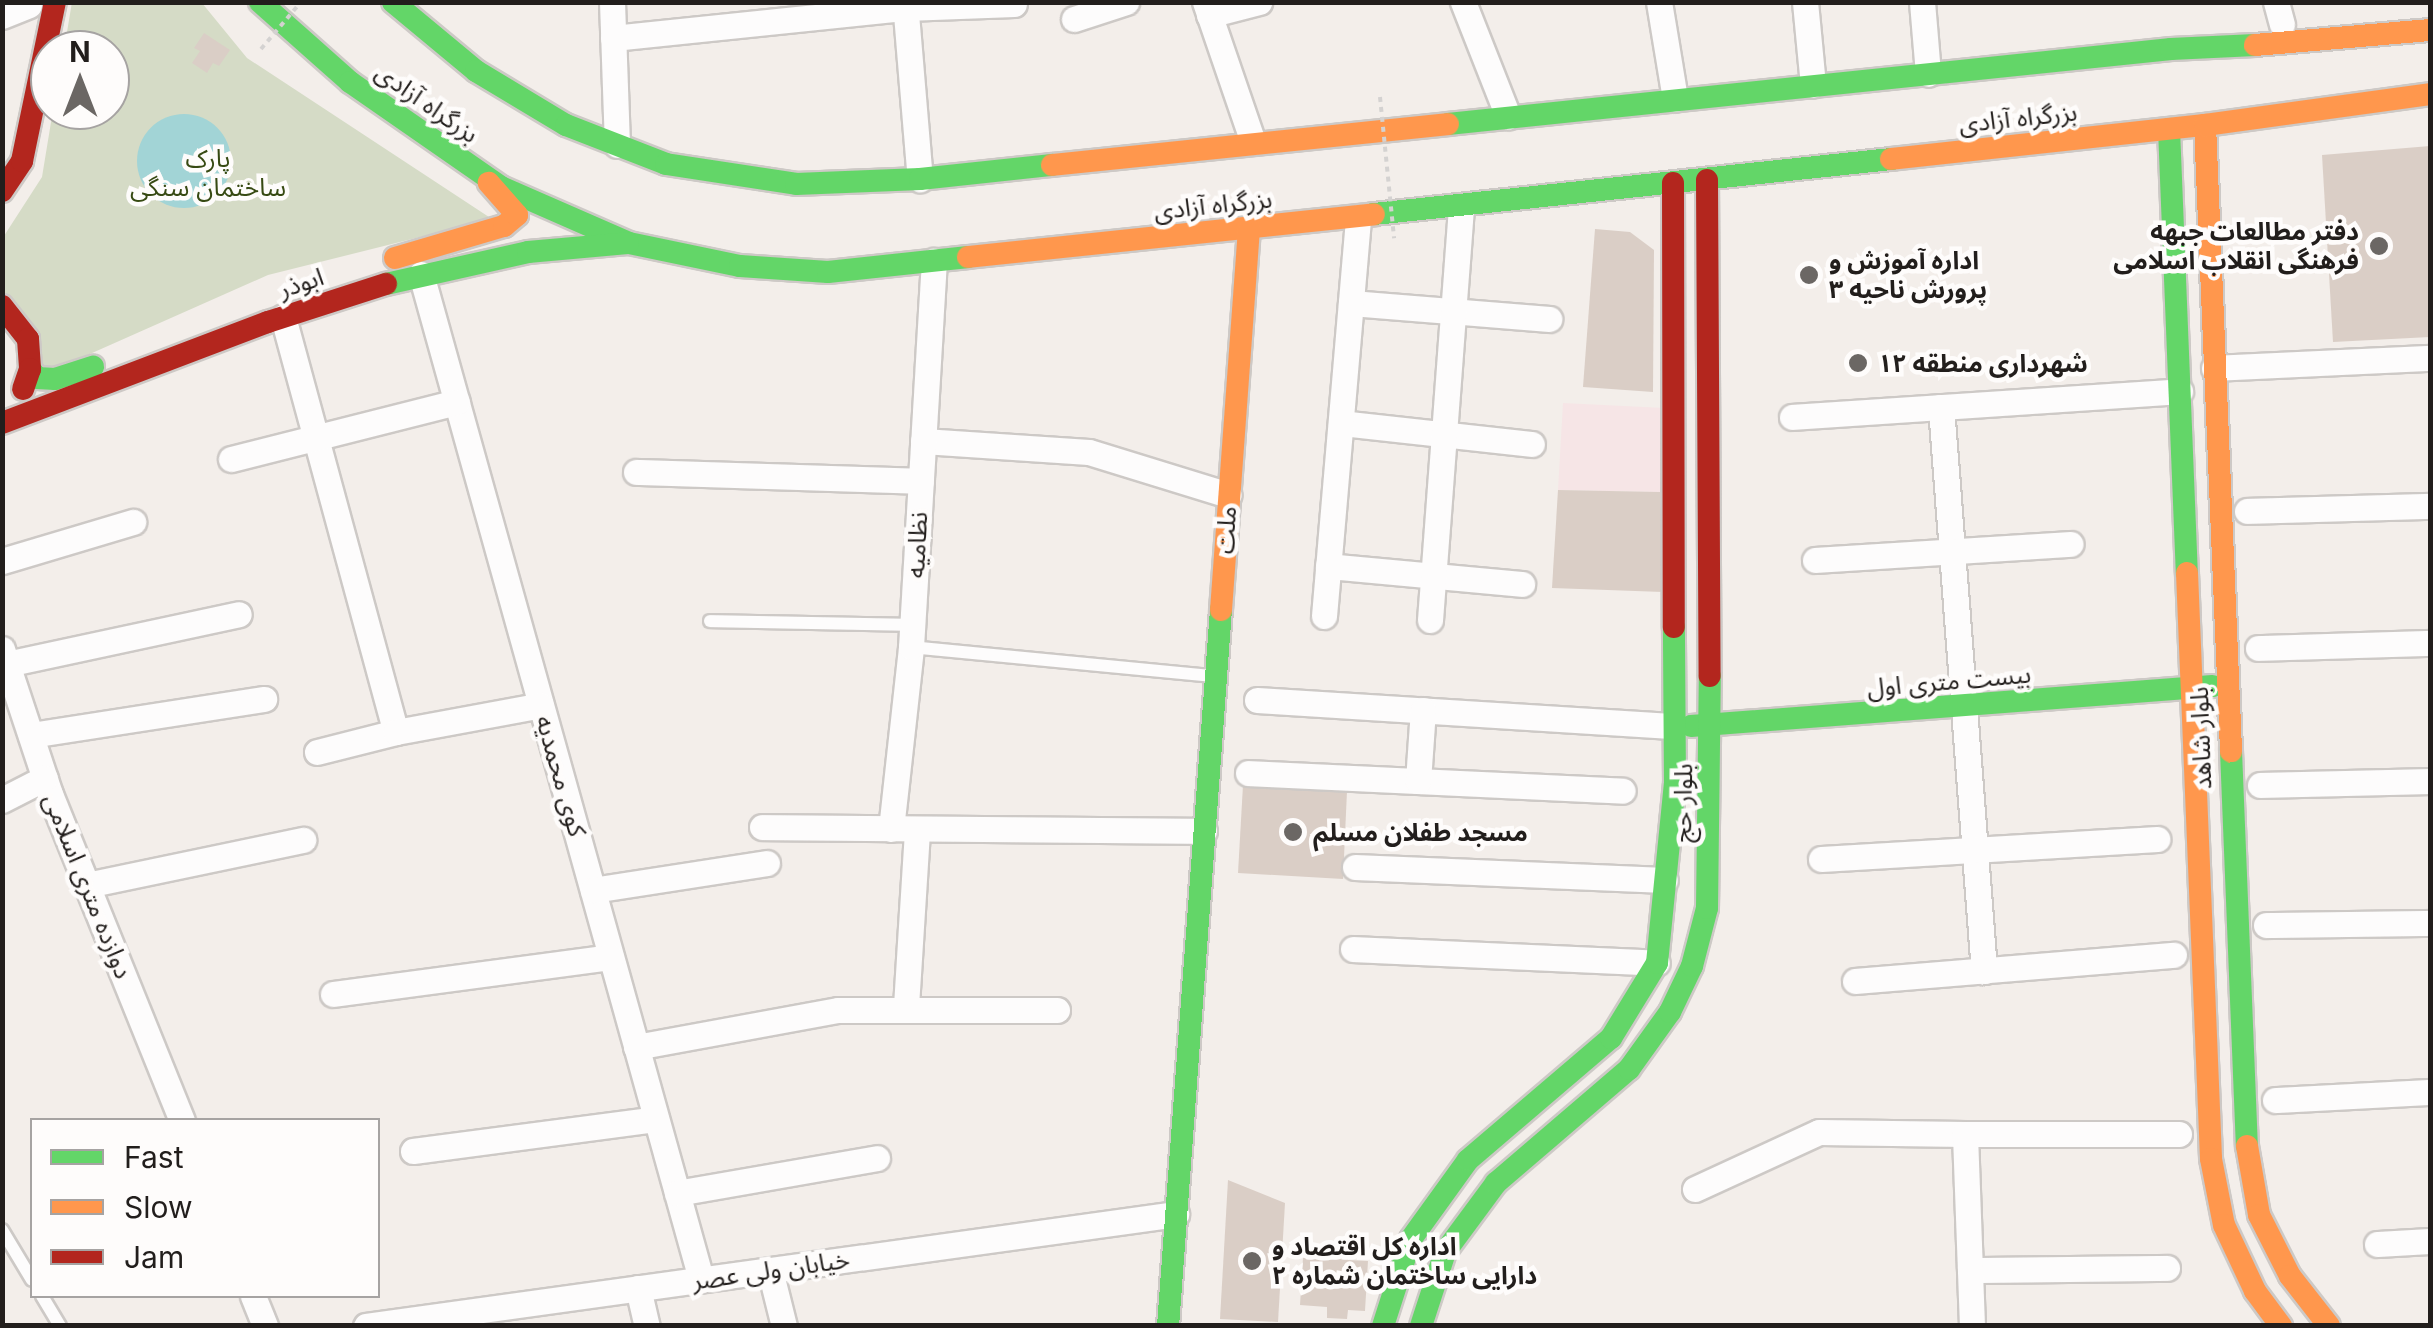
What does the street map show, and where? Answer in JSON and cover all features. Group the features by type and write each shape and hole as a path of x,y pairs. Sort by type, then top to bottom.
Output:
{"main road":[{"path":"51,30 55,2"},
{"name":"بزرگراه آزادی","path":"260,2 350,82 481,175 629,243 740,266 828,272 2206,125 2311,107 2430,94"},
{"path":"392,2 419,13 476,71 566,125 666,164 796,184 920,179 2171,49 2302,44 2430,30"},
{"path":"28,4 44,30"},
{"path":"2171,49 2279,13 2430,6"},
{"name":"بزرگراه آزادی","path":"2245,119 2312,128 2411,120"},
{"name":"بلوار شاهد","path":"2206,125 2246,1134 2259,1215 2290,1276 2329,1326"},
{"path":"2,192 22,161 30,126"},
{"name":"بلوار شاهد","path":"2169,129 2210,1134 2224,1225 2255,1291 2281,1326"},
{"name":"ابوذر","path":"2,423 283,317 504,226 517,215 481,175"},
{"name":"بلوار حج","path":"1421,1326 1445,1252 1496,1183 1629,1069 1670,1012 1692,966 1707,908 1711,726 1708,180"},
{"name":"بلوار حج","path":"1384,1321 1410,1239 1468,1160 1611,1038 1658,963 1675,726 1673,184"},
{"path":"2172,191 2208,188"},
{"name":"ملت","path":"1168,1326 1248,229"},
{"path":"1673,233 1708,230"},
{"name":"ابوذر","path":"30,369 37,378 69,374 334,276 418,263 629,243"},
{"path":"2,306 28,339 30,369 20,396 2,412"},
{"name":"بیست متری اول","path":"1675,726 1967,708 2226,685"},
{"path":"2210,1134 2246,1134"},
{"path":"1384,1321 1412,1326"}],"street":[{"path":"612,2 617,145"},
{"path":"1074,20 1126,2"},
{"path":"1253,142 1207,9 1260,2"},
{"path":"1464,2 1508,116"},
{"path":"1658,2 1675,99"},
{"path":"1805,2 1814,85"},
{"path":"1922,2 1928,74"},
{"path":"2,16 28,4"},
{"path":"613,38 905,6 1014,4"},
{"path":"905,6 920,179"},
{"path":"1430,620 1461,206"},
{"path":"1324,616 1358,217"},
{"name":"نظامیه","path":"906,1006 904,829 934,261"},
{"name":"کوی محمدیه","path":"418,263 701,1279"},
{"path":"1351,303 1549,319"},
{"path":"283,317 396,732"},
{"path":"2214,368 2430,358"},
{"path":"1792,417 2180,391"},
{"path":"231,458 316,440 456,402"},
{"path":"1941,407 1967,708 1984,971"},
{"path":"1341,424 1532,444"},
{"path":"923,441 1089,452 1229,494"},
{"path":"636,472 921,481"},
{"path":"2247,511 2430,506"},
{"path":"2,561 133,522"},
{"path":"1815,560 2071,544"},
{"path":"1328,566 1522,584"},
{"path":"4,659 239,614"},
{"path":"2258,648 2430,643"},
{"name":"دوازده متری اسلامی","path":"4,659 45,778 181,1118"},
{"path":"30,735 264,699"},
{"path":"1258,700 1675,726"},
{"path":"317,752 396,732 541,705"},
{"path":"1418,781 1423,710"},
{"path":"1248,773 1622,791"},
{"path":"2,800 45,778"},
{"path":"2260,786 2430,781"},
{"path":"762,827 1204,830"},
{"path":"1821,860 2157,839"},
{"path":"87,885 303,840"},
{"path":"593,890 767,863"},
{"path":"1355,867 1665,880"},
{"path":"2266,925 2430,923"},
{"path":"1353,949 1658,963"},
{"path":"1855,982 2174,955"},
{"path":"332,994 611,957"},
{"path":"636,1047 838,1010 906,1006 1056,1010"},
{"path":"2275,1100 2430,1092"},
{"path":"413,1151 656,1119"},
{"path":"1695,1189 1819,1132 2179,1134"},
{"path":"1965,1134 1972,1326"},
{"path":"677,1193 877,1158"},
{"name":"خیابان ولی عصر","path":"366,1326 461,1319 638,1288 1176,1214"},
{"path":"2377,1244 2430,1241"},
{"path":"1970,1270 2167,1268"},
{"path":"770,1270 784,1326"},
{"path":"638,1288 647,1326"},
{"path":"253,1298 265,1326"}],"lane":[{"path":"710,622 912,636 1216,676"},
{"path":"2,1230 30,1277"},
{"path":"43,1298 60,1326"}],"path":[{"path":"260,49 301,2"},
{"path":"1380,97 1394,238"}],"shaded area":[{"path":"1563,403 1664,408 1660,492 1558,490"}],"green space":[{"name":"پارک ساختمان سنگی","path":"72,2 202,3 247,58 492,219 268,275 47,373 3,294 2,239 42,177 50,130 130,130 130,30 67,30"}],"water":[{"path":"184,114 202,117 217,128 228,143 228,179 217,194 202,205 184,208 166,205 151,194 140,179 137,161 140,143 151,128 166,117"}],"building":[{"path":"204,33 230,50 219,66 213,63 207,73 192,63 200,51 194,48"},
{"name":"دفتر مطالعات جبهه فرهنگی انقلاب اسلامی","path":"2430,146 2430,337 2333,342 2322,155"},
{"path":"1595,229 1630,232 1654,250 1653,392 1583,387"},
{"path":"1558,490 1660,492 1663,592 1552,588"},
{"name":"مسجد طفلان مسلم","path":"1243,785 1347,791 1343,879 1238,873"},
{"name":"اداره کل اقتصاد و دارایی ساختمان شماره ۲","path":"1228,1180 1285,1203 1278,1322 1220,1319"},
{"path":"1327,1249 1349,1250 1348,1260 1368,1261 1365,1311 1348,1310 1347,1319 1327,1318 1327,1307 1300,1305 1303,1258 1327,1260"}],"traffic: fast":[{"path":"260,2 350,82 501,187 629,243 740,266 828,272 968,257"},
{"path":"393,2 476,71 566,125 666,164 796,184 920,179 1052,165"},
{"path":"1448,124 2171,49 2255,45"},
{"path":"2169,129 2187,573"},
{"path":"1374,214 1891,159"},
{"path":"386,284 528,252 628,243"},
{"path":"30,369 37,378 55,379 93,367"},
{"path":"1168,1326 1221,610"},
{"path":"1383,1326 1411,1239 1468,1160 1611,1038 1657,963 1675,784 1674,627"},
{"path":"1421,1326 1445,1252 1496,1183 1629,1069 1670,1012 1692,966 1707,908 1710,676"},
{"path":"1691,726 2212,686"},
{"path":"2231,751 2247,1146"}],"traffic: slow":[{"path":"2255,45 2430,30"},
{"path":"1891,159 2205,125 2430,94"},
{"path":"1052,165 1448,124"},
{"path":"2205,125 2231,751"},
{"path":"395,258 504,226 517,215 489,183"},
{"path":"968,257 1374,214"},
{"path":"1221,610 1249,229"},
{"path":"2187,573 2211,1159 2224,1225 2255,1291 2281,1326"},
{"path":"2247,1146 2259,1215 2290,1276 2329,1326"}],"traffic: jam":[{"path":"2,191 22,161 55,2"},
{"path":"1707,180 1710,676"},
{"path":"1673,183 1674,627"},
{"path":"2,423 268,322 386,284"},
{"path":"2,306 28,339 30,369 23,389"}],"place":[{"name":"دفتر مطالعات جبهه فرهنگی انقلاب اسلامی","path":"2379,246"},
{"name":"اداره آموزش و پرورش ناحیه ۳","path":"1809,275"},
{"name":"شهرداری منطقه ۱۲","path":"1858,363"},
{"name":"مسجد طفلان مسلم","path":"1293,832"},
{"name":"اداره کل اقتصاد و دارایی ساختمان شماره ۲","path":"1252,1261"}]}
